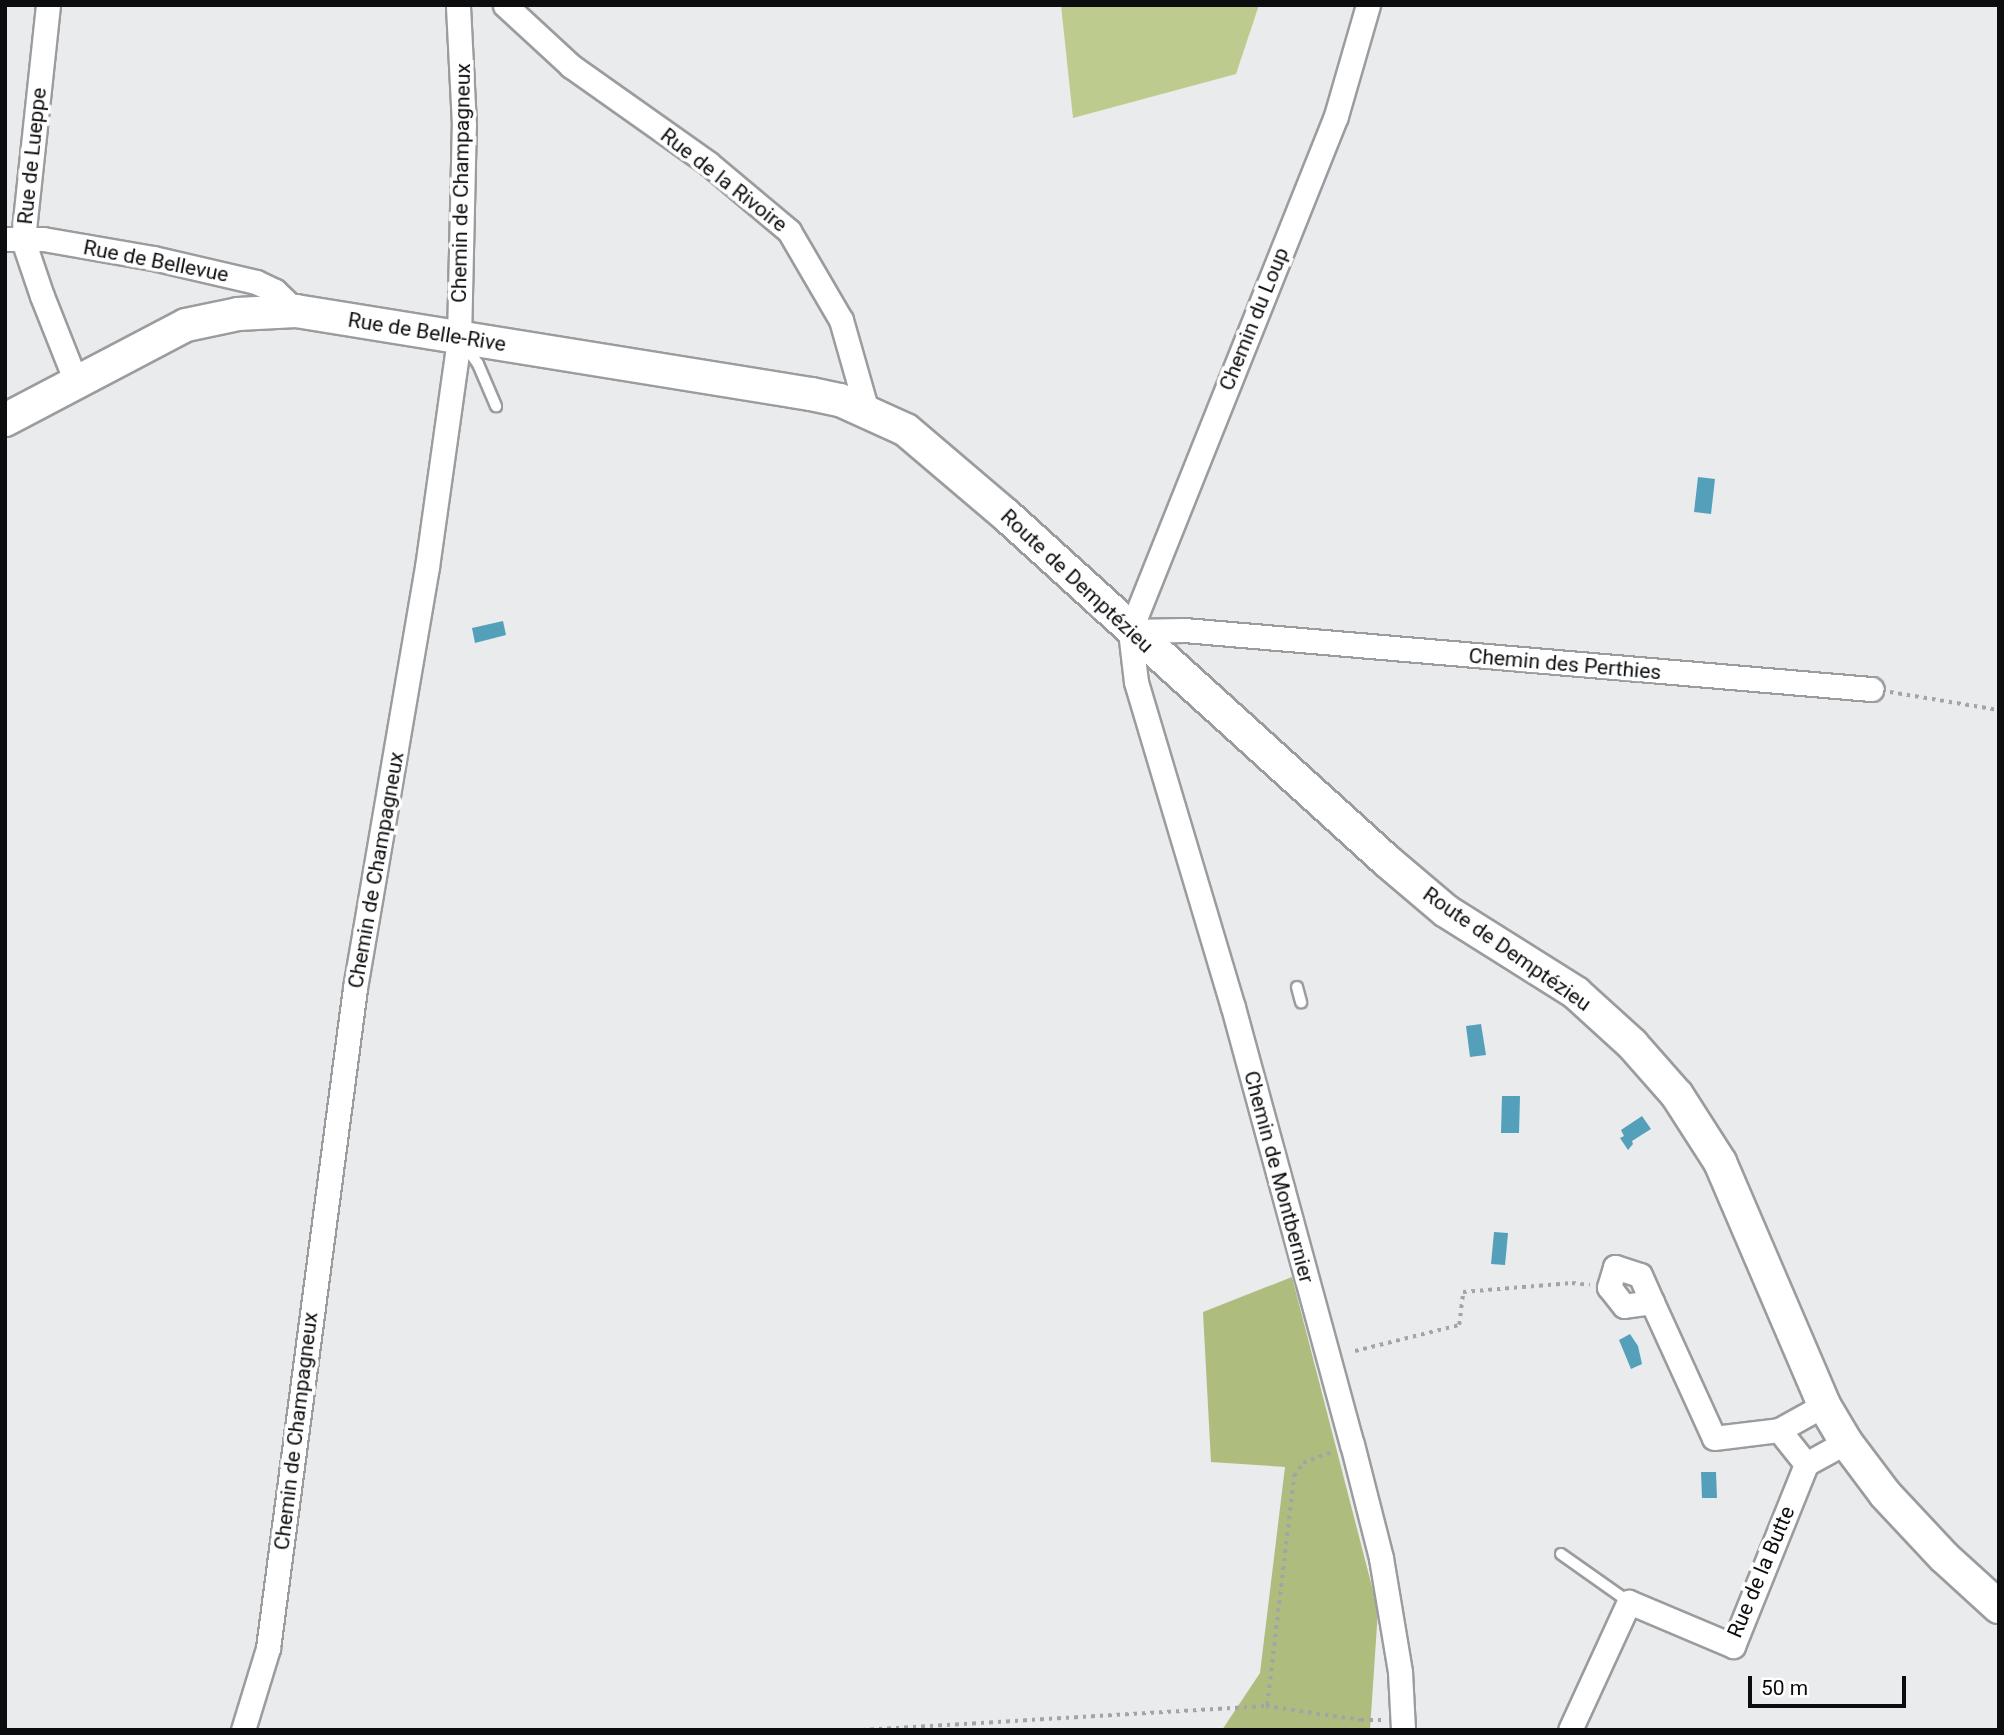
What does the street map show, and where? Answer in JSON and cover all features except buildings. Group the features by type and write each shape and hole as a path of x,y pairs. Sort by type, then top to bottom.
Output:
{"street":[{"name":"Rue de Lueppe","path":"48,5 14,239 42,296 76,382"},
{"name":"Chemin de Champagneux","path":"243,1730 268,1648 355,988 406,696 459,339 464,125 458,5"},
{"name":"Rue de la Rivoire","path":"505,5 571,66 708,163 789,231 841,320 867,411"},
{"name":"Chemin du Loup","path":"1130,631 1336,116 1368,5"},
{"name":"Rue de Bellevue","path":"14,239 43,239 153,258 256,282 275,291 296,311"},
{"name":"Rue de Belle-Rive","path":"5,420 186,325 238,314 296,311 459,339 751,382 840,400 867,411"},
{"name":"Route de Demptézieu","path":"867,411 906,430 941,457 1130,631 1446,911 1576,993 1632,1044 1677,1095 1720,1162 1824,1405 1846,1442 1892,1501 1944,1557 1999,1607"},
{"name":"Chemin des Perthies","path":"1130,631 1184,630 1871,689"},
{"name":"Chemin de Montbernier","path":"1130,631 1136,682 1233,1007 1381,1558 1400,1672 1404,1725"},
{"path":"1609,1287 1615,1267 1640,1275 1714,1438 1779,1430 1824,1405"},
{"path":"1779,1430 1806,1464 1846,1442"},
{"name":"Rue de la Butte","path":"1629,1602 1733,1646 1806,1464"},
{"path":"1570,1730 1629,1602"}],"lane":[{"path":"459,339 478,364 496,406"},
{"path":"1297,987 1301,1002"},
{"path":"1561,1554 1629,1602"}],"path":[{"path":"1871,689 1999,710"},
{"path":"1355,1351 1459,1325 1463,1292 1572,1283 1609,1287"},
{"path":"1266,1706 1294,1476 1303,1463 1352,1444"},
{"path":"862,1730 1266,1706 1404,1725"}],"green space":[{"path":"1061,5 1259,5 1236,74 1073,118"},
{"path":"1292,1277 1378,1610 1370,1730 1222,1730 1260,1673 1285,1467 1211,1462 1203,1312"}],"water":[{"path":"1698,477 1715,479 1711,514 1694,512"},
{"path":"503,621 506,635 475,643 472,628"},
{"path":"1481,1024 1486,1055 1470,1057 1466,1026"},
{"path":"1502,1096 1520,1096 1519,1133 1501,1133"},
{"path":"1642,1116 1651,1129 1632,1141 1633,1144 1628,1150 1620,1138 1624,1136 1621,1130"},
{"path":"1494,1232 1508,1233 1505,1265 1491,1264"},
{"path":"1630,1334 1638,1346 1642,1364 1631,1369 1619,1340"},
{"path":"1701,1472 1716,1472 1717,1498 1702,1498"}]}
